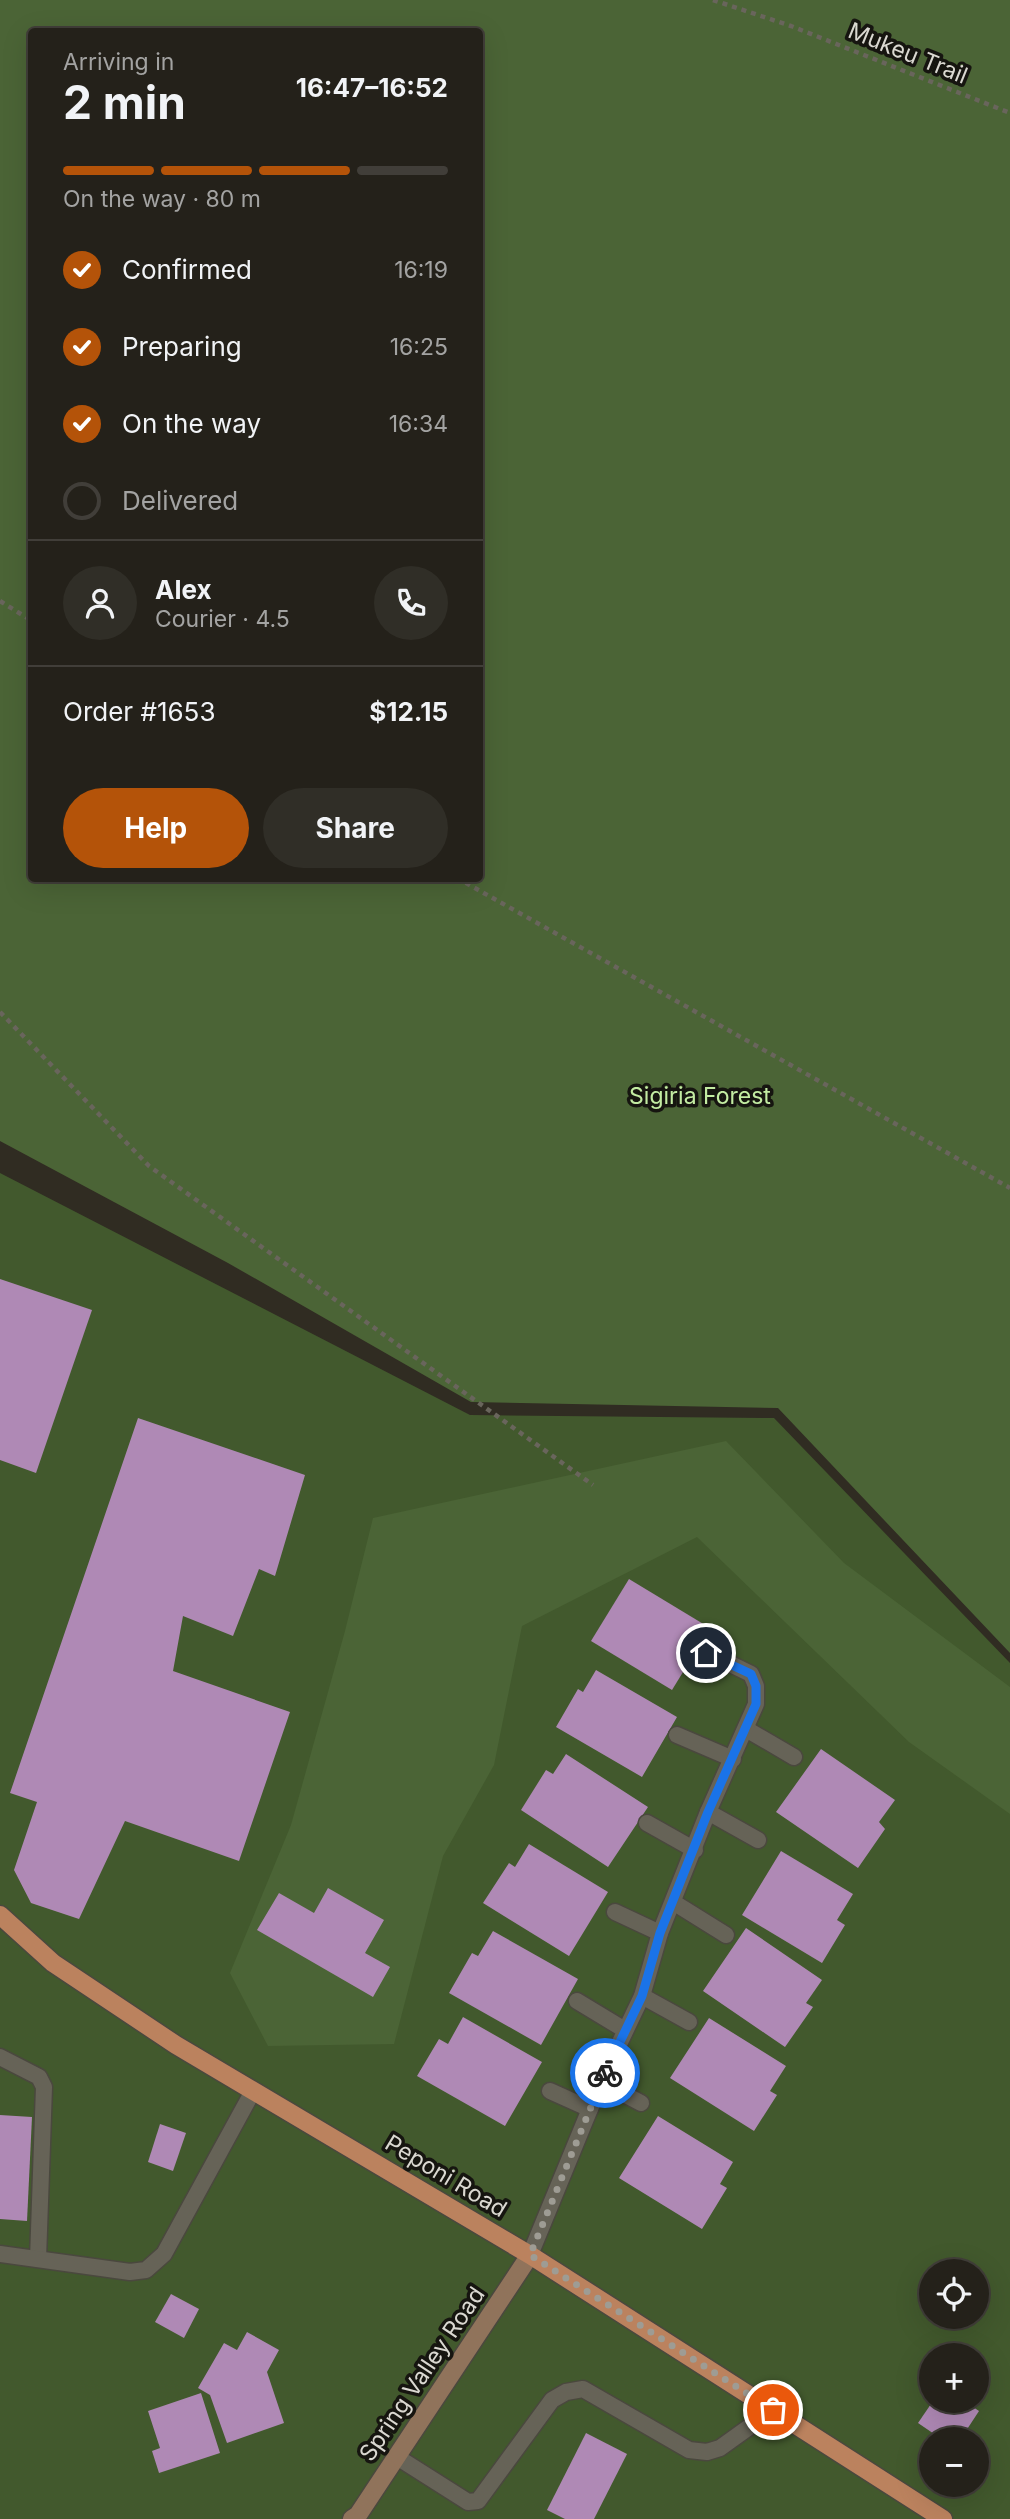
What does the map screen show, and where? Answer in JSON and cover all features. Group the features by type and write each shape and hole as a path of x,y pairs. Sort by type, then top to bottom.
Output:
{"main road":[{"name":"Peponi Road","path":"0,1915 53,1963 176,2045 530,2255 943,2519"}],"street":[{"name":"Spring Valley Road","path":"352,2519 530,2255"}],"lane":[{"path":"530,2255 601,2082 642,1996 660,1933 708,1812 756,1704 756,1686 751,1674 706,1653"},
{"path":"746,1729 794,1757"},
{"path":"677,1735 733,1759"},
{"path":"708,1812 758,1840"},
{"path":"648,1823 695,1850"},
{"path":"673,1902 726,1935"},
{"path":"615,1912 660,1933"},
{"path":"642,1996 689,2022"},
{"path":"577,2001 625,2029"},
{"path":"0,2057 39,2077 44,2087 38,2259"},
{"path":"601,2082 640,2103"},
{"path":"0,2254 130,2272 146,2270 164,2254 253,2091"},
{"path":"550,2091 590,2109"},
{"path":"397,2456 468,2502 478,2501 552,2400 566,2392 583,2389 689,2450 706,2452 720,2448 773,2410"}],"path":[{"name":"Mukeu Trail","path":"713,0 791,26 1010,113"},
{"path":"0,601 28,618"},
{"path":"464,882 1010,1188"},
{"path":"0,1012 149,1166 593,1485"}],"green space":[{"name":"Sigiria Forest","path":"0,0 1010,0 1010,1653 778,1408 471,1402 228,1263 0,1141"},
{"path":"0,1173 470,1415 774,1418 1010,1663 1010,2519 0,2519"},
{"path":"726,1441 844,1563 1010,1687 1010,1814 909,1742 697,1537 522,1626 494,1765 443,1856 394,2044 268,2046 230,1973 291,1825 345,1631 373,1518"}],"building":[{"path":"0,1279 92,1310 36,1473 0,1460"},
{"path":"138,1418 305,1475 275,1576 259,1569 233,1636 183,1616 173,1671 290,1712 239,1861 125,1821 79,1919 31,1903 14,1870 37,1802 10,1793"},
{"path":"629,1579 710,1628 672,1690 591,1641"},
{"path":"596,1670 677,1717 642,1777 556,1727 578,1689 583,1692"},
{"path":"821,1749 895,1800 879,1822 885,1829 858,1868 776,1812"},
{"path":"566,1754 648,1807 608,1867 521,1810 546,1770 553,1774"},
{"path":"529,1844 608,1892 569,1956 483,1903 509,1863 515,1867"},
{"path":"781,1851 853,1894 837,1920 845,1925 822,1963 742,1915"},
{"path":"328,1888 384,1920 365,1953 390,1967 373,1997 257,1930 279,1893 314,1913"},
{"path":"746,1928 822,1980 806,2003 813,2007 785,2047 703,1991"},
{"path":"493,1931 578,1979 541,2045 449,1993 472,1953 478,1956"},
{"path":"463,2017 542,2062 505,2126 417,2076 439,2039 448,2044"},
{"path":"709,2018 786,2066 770,2091 777,2095 754,2131 670,2078"},
{"path":"0,2115 32,2117 27,2221 0,2219"},
{"path":"658,2116 733,2162 720,2184 727,2188 702,2229 619,2178"},
{"path":"160,2124 186,2133 173,2171 148,2162"},
{"path":"171,2294 199,2309 184,2338 155,2322"},
{"path":"247,2332 279,2350 267,2372 284,2423 227,2443 210,2395 198,2388 224,2343 237,2350"},
{"path":"201,2393 220,2453 159,2473 152,2451 160,2448 148,2411"},
{"path":"925,2413 978,2413 969,2427 924,2427 918,2423"},
{"path":"586,2433 627,2454 594,2519 565,2519 547,2510"}],"way so far":[{"path":"605,2073 530,2255 773,2410"}],"route":[{"path":"605,2073 642,1996 660,1933 708,1812 756,1704 756,1686 751,1674 706,1653"}]}
